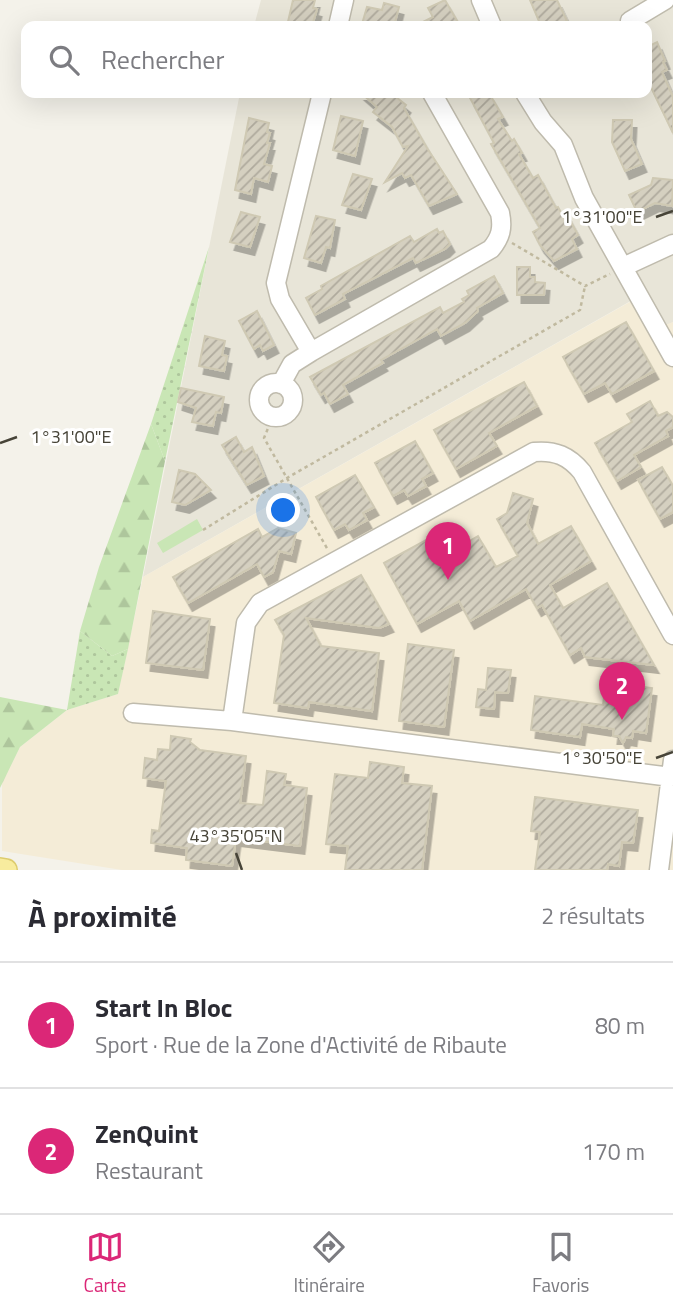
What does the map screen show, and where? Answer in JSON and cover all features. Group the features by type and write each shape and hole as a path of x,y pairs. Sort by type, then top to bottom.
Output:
{"main road":[{"path":"0,869 6,870"}],"street":[{"path":"339,21 344,0"},
{"path":"481,0 490,21"},
{"path":"629,21 665,0"},
{"path":"311,352 280,299 276,283 321,98"},
{"path":"273,416 261,409 260,393 266,386 281,384 292,364 491,249 500,236 500,213 435,98"},
{"path":"528,98 563,145 584,198 673,357"},
{"path":"623,267 673,244"},
{"path":"232,721 246,623 260,603 524,455 534,452 556,453 567,457 582,472 673,635"},
{"path":"132,713 232,721 672,768 659,870"}],"path":[{"path":"500,236 585,286"},
{"path":"585,286 623,267"},
{"path":"203,530 287,478 580,310 585,286"},
{"path":"273,416 264,438 334,562"}],"shaded area":[{"path":"261,0 673,0 673,322 663,327 643,294 143,577 239,98 652,98 652,21 255,21"},
{"path":"644,294 663,326 673,322 673,870 122,870 2,851 2,783 20,747 67,710 118,694 143,577"}],"green space":[{"path":"209,247 165,461 151,424"},
{"path":"151,424 165,461 128,649 112,656 80,631 99,567"},
{"path":"197,519 203,530 163,553 157,543"},
{"path":"80,631 112,656 128,649 118,694 67,710"},
{"path":"0,697 67,710 20,747 0,788"}],"building":[{"path":"293,0 315,0 313,8 317,9 313,21 288,21"},
{"path":"445,0 457,21 425,21 433,17 428,8"},
{"path":"530,0 557,0 567,21 539,21"},
{"path":"384,3 399,7 395,21 363,21 367,7 382,10"},
{"path":"657,42 665,61 663,62 667,70 662,72 673,97 673,133 652,89 652,44"},
{"path":"367,98 397,98 406,105 404,108 457,194 429,206 411,175 405,178 402,173 385,182 408,146 403,147 392,127 373,112 377,107"},
{"path":"470,98 492,98 503,117 498,119 512,141 514,139 533,178 538,175 556,208 558,207 562,214 566,213 578,235 572,239 577,249 554,261 540,245 533,232 540,228 491,144 494,143"},
{"path":"341,116 363,121 355,156 333,150"},
{"path":"249,118 269,123 267,143 270,143 264,164 272,166 268,182 254,178 251,194 235,190"},
{"path":"613,120 632,120 631,139 642,164 625,171 612,142"},
{"path":"353,174 372,179 361,210 342,205"},
{"path":"653,178 673,180 672,206 655,203 637,212 629,195 651,185"},
{"path":"241,212 260,217 250,247 230,242"},
{"path":"316,216 335,220 330,248 326,247 321,263 304,258"},
{"path":"437,229 439,233 443,231 450,244 445,249 416,263 413,258 343,294 345,299 315,315 306,298 322,289 321,286 410,236 414,242"},
{"path":"517,267 530,267 530,277 535,277 535,282 545,283 544,295 517,295"},
{"path":"494,276 503,293 477,308 478,311 465,323 441,336 437,329 381,360 383,363 343,385 348,394 330,404 324,393 321,395 310,377 440,307 443,313 464,302 462,299 469,295 467,291"},
{"path":"257,311 274,345 263,351 260,345 254,349 239,321"},
{"path":"626,322 654,371 612,394 605,383 584,394 563,357"},
{"path":"205,336 225,341 222,355 227,356 224,371 199,366"},
{"path":"524,382 537,406 489,433 497,446 456,469 434,430"},
{"path":"181,388 224,397 221,413 216,412 213,426 192,422 196,408 178,402"},
{"path":"650,401 658,416 667,412 673,417 673,427 666,431 668,436 634,455 641,467 617,481 595,443 632,422 627,414"},
{"path":"236,437 244,452 252,447 264,476 247,485 222,445"},
{"path":"415,441 433,473 422,479 426,486 408,496 404,490 393,496 375,463"},
{"path":"662,467 673,486 673,512 660,519 638,480"},
{"path":"179,470 195,474 211,490 185,505 172,502"},
{"path":"355,475 374,507 363,513 367,520 349,530 345,524 334,530 316,497"},
{"path":"513,493 533,499 527,523 538,544 571,526 591,561 550,585 563,608 607,583 654,665 585,657 581,648 570,655 542,605 537,608 526,589 470,621 459,601 417,624 384,563 426,540 437,560 478,536 496,567 518,556 497,519 507,513"},
{"path":"278,528 296,533 291,554 279,551 273,572 264,577 257,564 188,603 173,577 258,529 262,537"},
{"path":"361,575 389,624 379,628 306,618 321,646 379,653 372,711 309,702 308,708 274,703 284,635 275,620"},
{"path":"153,611 210,619 203,670 146,663"},
{"path":"408,644 454,650 444,727 399,721"},
{"path":"488,668 511,670 508,693 495,692 494,709 476,707 478,689 486,690"},
{"path":"606,682 652,688 646,733 633,731 632,738 626,737 623,743 619,736 613,736 614,729 582,724 580,737 531,730 535,696 603,705"},
{"path":"171,736 191,739 190,742 200,750 246,756 240,803 263,805 267,771 286,774 284,785 307,788 300,846 236,838 232,866 186,860 187,848 151,843 152,830 159,831 166,781 143,778 145,758 157,760 158,749 170,750"},
{"path":"370,762 404,767 402,783 432,786 422,870 345,870 348,846 326,844 335,774 368,778"},
{"path":"535,797 638,810 633,843 622,842 619,866 608,864 607,870 535,870 540,832 531,831"}],"place":[{"name":"Start In Bloc","path":"448,580"},
{"name":"ZenQuint","path":"622,720"}]}
